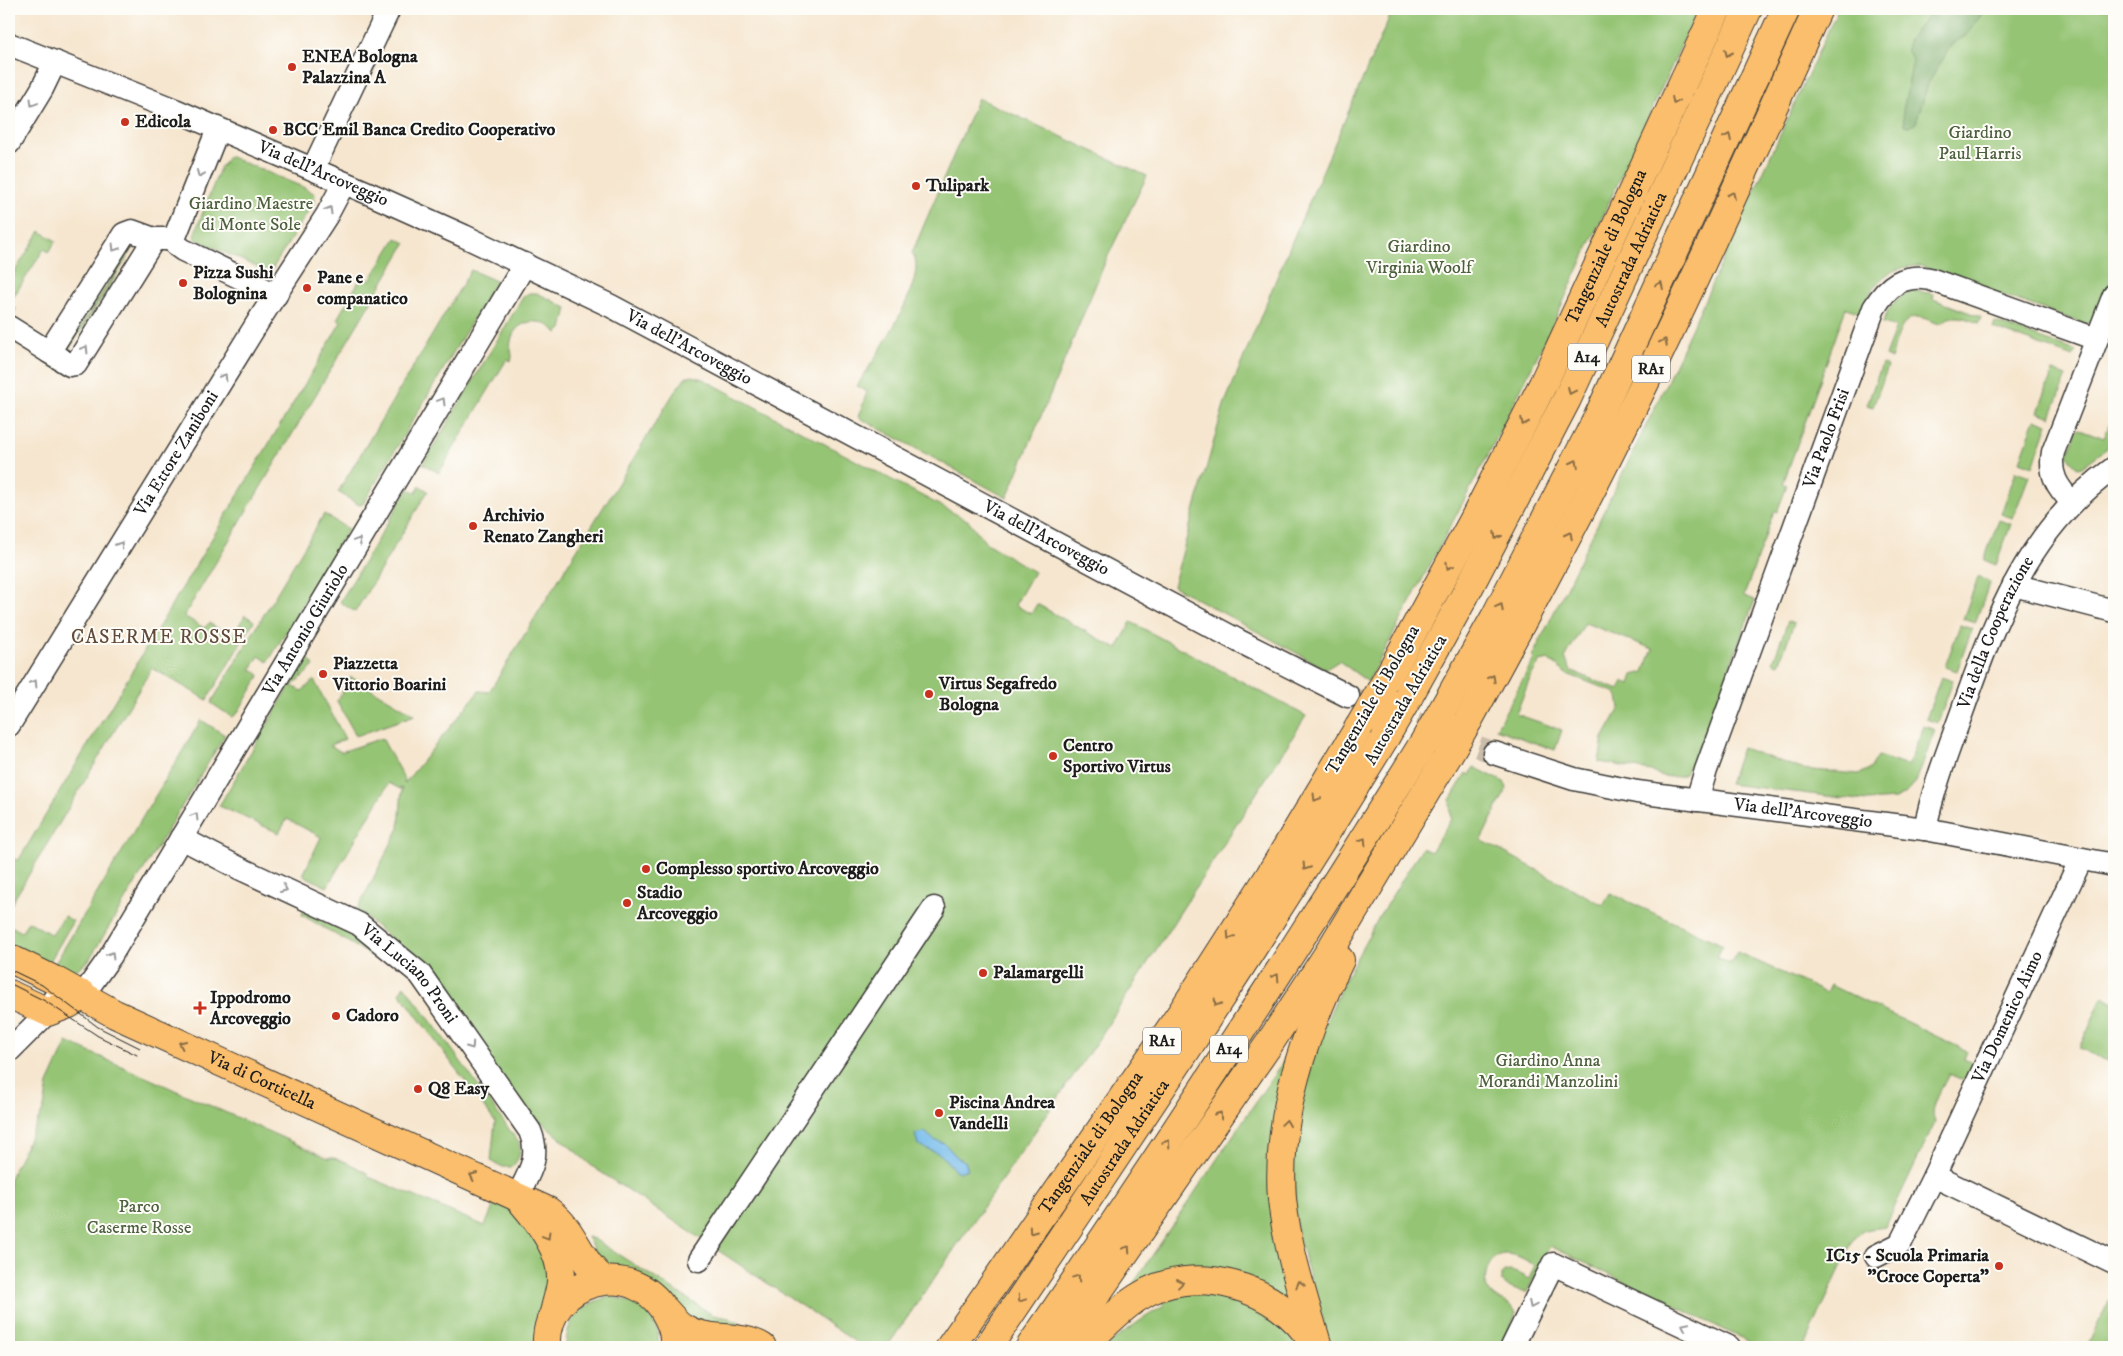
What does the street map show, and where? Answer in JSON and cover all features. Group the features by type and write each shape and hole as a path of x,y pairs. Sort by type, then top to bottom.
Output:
{"main road":[{"name":"Tangenziale di Bologna","path":"950,1347 1180,1015 1270,875 1382,688 1472,524 1543,384 1717,9"},
{"name":"Autostrada Adriatica","path":"988,1347 1087,1201 1296,884 1409,696 1492,545 1567,399 1748,9"},
{"name":"Autostrada Adriatica","path":"1030,1347 1115,1223 1324,903 1442,711 1496,615 1597,419 1786,9"},
{"name":"RA1","path":"1060,1347 1269,1044 1328,954 1434,781 1468,721 1542,586 1611,452 1818,9"},
{"path":"1317,1347 1292,1253 1282,1200 1282,1158 1289,1100 1306,1040 1329,983 1434,781"},
{"name":"Via di Corticella","path":"9,958 83,995 115,1014 548,1211 567,1228 588,1264 604,1280"},
{"path":"9,994 48,1012 69,1004 83,995"},
{"name":"Via di Corticella","path":"518,1197 534,1215 545,1233 552,1245 560,1267 561,1282 554,1313 548,1328 547,1347"},
{"path":"554,1313 563,1300 575,1290 589,1283 618,1280 638,1286 655,1298 683,1328 716,1338 740,1339 762,1347"},
{"path":"1084,1347 1116,1315 1138,1297 1172,1284 1193,1281 1236,1286 1272,1302 1299,1324 1317,1347"},
{"path":"664,1309 672,1325 674,1347"}],"street":[{"path":"313,169 389,9"},
{"name":"Via dell'Arcoveggio","path":"9,44 344,182 525,264 611,306 1256,650 1348,696"},
{"path":"9,143 42,89 55,62"},
{"path":"164,239 218,129"},
{"name":"Via Ettore Zaniboni","path":"9,725 326,215 344,182"},
{"path":"9,327 49,352 124,234 132,231 164,239 276,294"},
{"name":"Via Antonio Giuriolo","path":"83,995 110,956 525,264"},
{"name":"Via Paolo Frisi","path":"1697,800 1706,770 1874,308 1888,288 1908,278 1930,279 2096,339"},
{"path":"2072,502 2057,485 2051,461 2052,452 2114,295"},
{"name":"Via della Cooperazione","path":"1926,828 1937,782 1974,678 2014,585 2036,546 2053,523 2072,502 2114,468"},
{"path":"2014,585 2114,611"},
{"name":"Via dell'Arcoveggio","path":"1494,753 1574,779 1637,792 1926,828 2114,865"},
{"name":"Via Luciano Proni","path":"181,838 359,924 420,974 530,1131 535,1146 534,1164 518,1197"},
{"name":"Via Domenico Aimo","path":"1876,1256 1900,1244 1934,1176 2081,859"},
{"path":"699,1260 934,908"},
{"path":"9,1051 48,1012 54,999 56,981"},
{"path":"1934,1176 2114,1263"},
{"path":"1512,1347 1553,1264 1729,1347"}],"green space":[{"name":"Giardino Virginia Woolf","path":"1393,9 1698,9 1552,326 1488,455 1368,682 1339,661 1326,669 1173,586 1224,405 1287,253"},
{"name":"Giardino Paul Harris","path":"1838,9 2114,9 2114,272 2097,315 2092,322 2085,324 1921,266 1899,269 1882,278 1871,293 1861,313 1846,308 1783,484 1787,486 1777,512 1774,511 1744,596 1755,600 1694,761 1691,762 1685,774 1672,777 1658,775 1651,771 1599,762 1603,738 1620,708 1618,696 1614,692 1567,674 1549,660 1540,662 1531,676 1516,714 1562,730 1555,750 1496,729 1534,659 1532,657 1659,399","holes":["1585,623 1653,649 1644,672 1633,675 1630,684 1623,681 1619,690 1571,671 1565,658"]},
{"path":"1934,9 1985,9 1967,35 1952,44 1928,84 1916,123 1910,127 1904,125 1903,111 1913,60 1907,50 1909,39"},
{"path":"978,98 1147,176 1106,260 1007,498 858,417 867,392 857,386 898,319 907,299 914,280 916,264 912,253"},
{"name":"Giardino Maestre di Monte Sole","path":"228,157 305,188 315,194 314,202 271,271 268,272 195,239 194,235 220,168"},
{"path":"40,231 56,241 49,252 44,249 9,304 9,281"},
{"path":"396,238 406,243 184,616 204,628 209,623 232,637 245,615 254,621 207,700 152,668 9,908 9,877 11,874 9,872 9,855 18,861 312,372 341,322 337,319 362,276 370,280"},
{"path":"132,246 134,247 70,348 68,346"},
{"path":"471,270 496,281 363,504 359,505 338,492"},
{"path":"1917,291 1934,294 1933,299 1981,317 1979,323 1958,317 1949,318 1940,324 1920,317 1911,318 1902,326 1891,359 1885,356 1896,327 1883,323 1895,301 1905,294"},
{"path":"529,293 537,293 567,308 562,329 557,333 545,324 538,322 524,324 518,328 511,341 511,361 507,359 439,473 423,464 523,297"},
{"path":"9,304 16,309 12,316 9,314"},
{"path":"1995,322 2076,351 2073,357 1993,328"},
{"path":"1882,364 1888,366 1873,407 1867,405"},
{"path":"2053,371 2067,376 2051,417 2038,412"},
{"name":"Complesso sportivo Arcoveggio","path":"692,376 703,379 969,521 985,542 1034,572 1015,605 1031,614 1037,604 1117,649 1131,622 1306,716 1102,1034 887,1347 863,1347 593,1167 542,1122 535,1127 421,964 357,910 399,828 402,788 400,789 389,783 327,887 303,875 321,837 287,819 279,833 219,806 307,657 314,666 292,686 302,691 314,680 345,739 330,745 341,752 382,738 405,781 404,784 479,691 489,692 677,388 686,377"},
{"path":"2114,413 2114,443 2082,467 2077,468 2068,455 2077,430 2080,429 2104,438"},
{"path":"2035,419 2048,424 2033,466 2020,461"},
{"path":"2016,471 2029,476 2013,518 2001,514"},
{"path":"420,486 428,491 355,612 340,602 408,489 416,493"},
{"path":"324,514 348,529 268,662 259,656 251,669 260,675 237,714 232,717 211,703"},
{"path":"1999,520 2011,524 1996,565 1984,560"},
{"path":"1978,577 1990,582 1975,623 1963,619"},
{"path":"1788,621 1794,623 1779,664 1773,662"},
{"path":"1960,625 1972,629 1957,671 1945,667"},
{"path":"351,677 415,715 356,736 337,701"},
{"path":"1941,677 1953,681 1938,723 1926,719"},
{"path":"201,720 225,735 89,960 76,970 64,970 54,965"},
{"path":"1924,726 1935,730 1916,782 1905,794 1895,799 1867,801 1729,784 1742,748 1802,769 1858,774 1870,769 1878,756 1908,766"},
{"name":"Giardino Anna Morandi Manzolini","path":"1474,767 1504,782 1507,788 1481,840 1603,905 1610,893 1723,945 1717,957 1730,964 1737,952 1826,993 1830,985 1967,1051 1964,1059 1978,1066 1970,1083 1949,1074 1933,1110 1935,1122 1885,1227 1863,1231 1852,1243 1804,1347 1760,1347 1550,1246 1527,1292 1517,1291 1506,1285 1501,1281 1501,1275 1504,1272 1511,1271 1529,1279 1535,1265 1517,1256 1505,1254 1495,1258 1488,1266 1487,1288 1493,1296 1510,1306 1516,1313 1502,1347 1330,1347 1297,1232 1292,1151 1313,1052 1344,981 1380,915 1422,848 1431,852 1451,819 1450,800 1466,773 1470,775"},
{"path":"303,911 375,947 372,956 302,915"},
{"path":"64,916 73,921 49,963 9,944 9,925 22,932 28,921 52,935"},
{"path":"404,985 519,1143 519,1156 512,1167 503,1167 491,1161 495,1122 400,993"},
{"path":"2103,996 2114,1002 2114,1064 2079,1048"},
{"name":"Parco Caserme Rosse","path":"67,1042 328,1158 348,1163 367,1173 369,1177 485,1226 497,1197 517,1212 537,1243 551,1283 539,1347 9,1347 9,1180 44,1108 48,1084"},
{"path":"1290,1051 1297,1307 1282,1300 1131,1287"},
{"path":"587,1237 594,1239 713,1315 729,1318 749,1328 693,1319 601,1262"},
{"path":"2114,1290 2114,1347 2087,1347"},
{"path":"1189,1293 1217,1293 1271,1314 1302,1347 1107,1347 1134,1325 1164,1306 1163,1302"},
{"path":"609,1297 629,1301 646,1312 656,1327 658,1347 566,1347 569,1328 577,1314 591,1304"}],"water":[{"path":"925,1132 934,1140 944,1143 957,1157 965,1161 968,1169 959,1172 940,1154 918,1145 915,1134"}],"tunnel":[{"path":"1355,699 1494,753"}],"tram line":[{"path":"9,969 42,985 98,1027 140,1048"},
{"path":"9,983 45,1001 98,1036 137,1055"}],"place":[{"name":"ENEA Bologna Palazzina A","path":"292,67"},
{"name":"Edicola","path":"125,122"},
{"name":"BCC Emil Banca Credito Cooperativo","path":"273,130"},
{"name":"Tulipark","path":"916,186"},
{"name":"Pizza Sushi Bolognina","path":"183,283"},
{"name":"Pane e companatico","path":"307,288"},
{"name":"Archivio Renato Zangheri","path":"473,526"},
{"name":"Piazzetta Vittorio Boarini","path":"323,674"},
{"name":"Virtus Segafredo Bologna","path":"929,694"},
{"name":"Centro Sportivo Virtus","path":"1053,756"},
{"name":"Complesso sportivo Arcoveggio","path":"646,869"},
{"name":"Stadio Arcoveggio","path":"627,903"},
{"name":"Palamargelli","path":"983,973"},
{"name":"Ippodromo Arcoveggio","path":"200,1008"},
{"name":"Cadoro","path":"336,1016"},
{"name":"Q8 Easy","path":"418,1089"},
{"name":"Piscina Andrea Vandelli","path":"939,1113"},
{"name":"IC15 - Scuola Primaria \"Croce Coperta\"","path":"1999,1266"}],"district":[{"name":"CASERME ROSSE","path":"159,637"}]}
